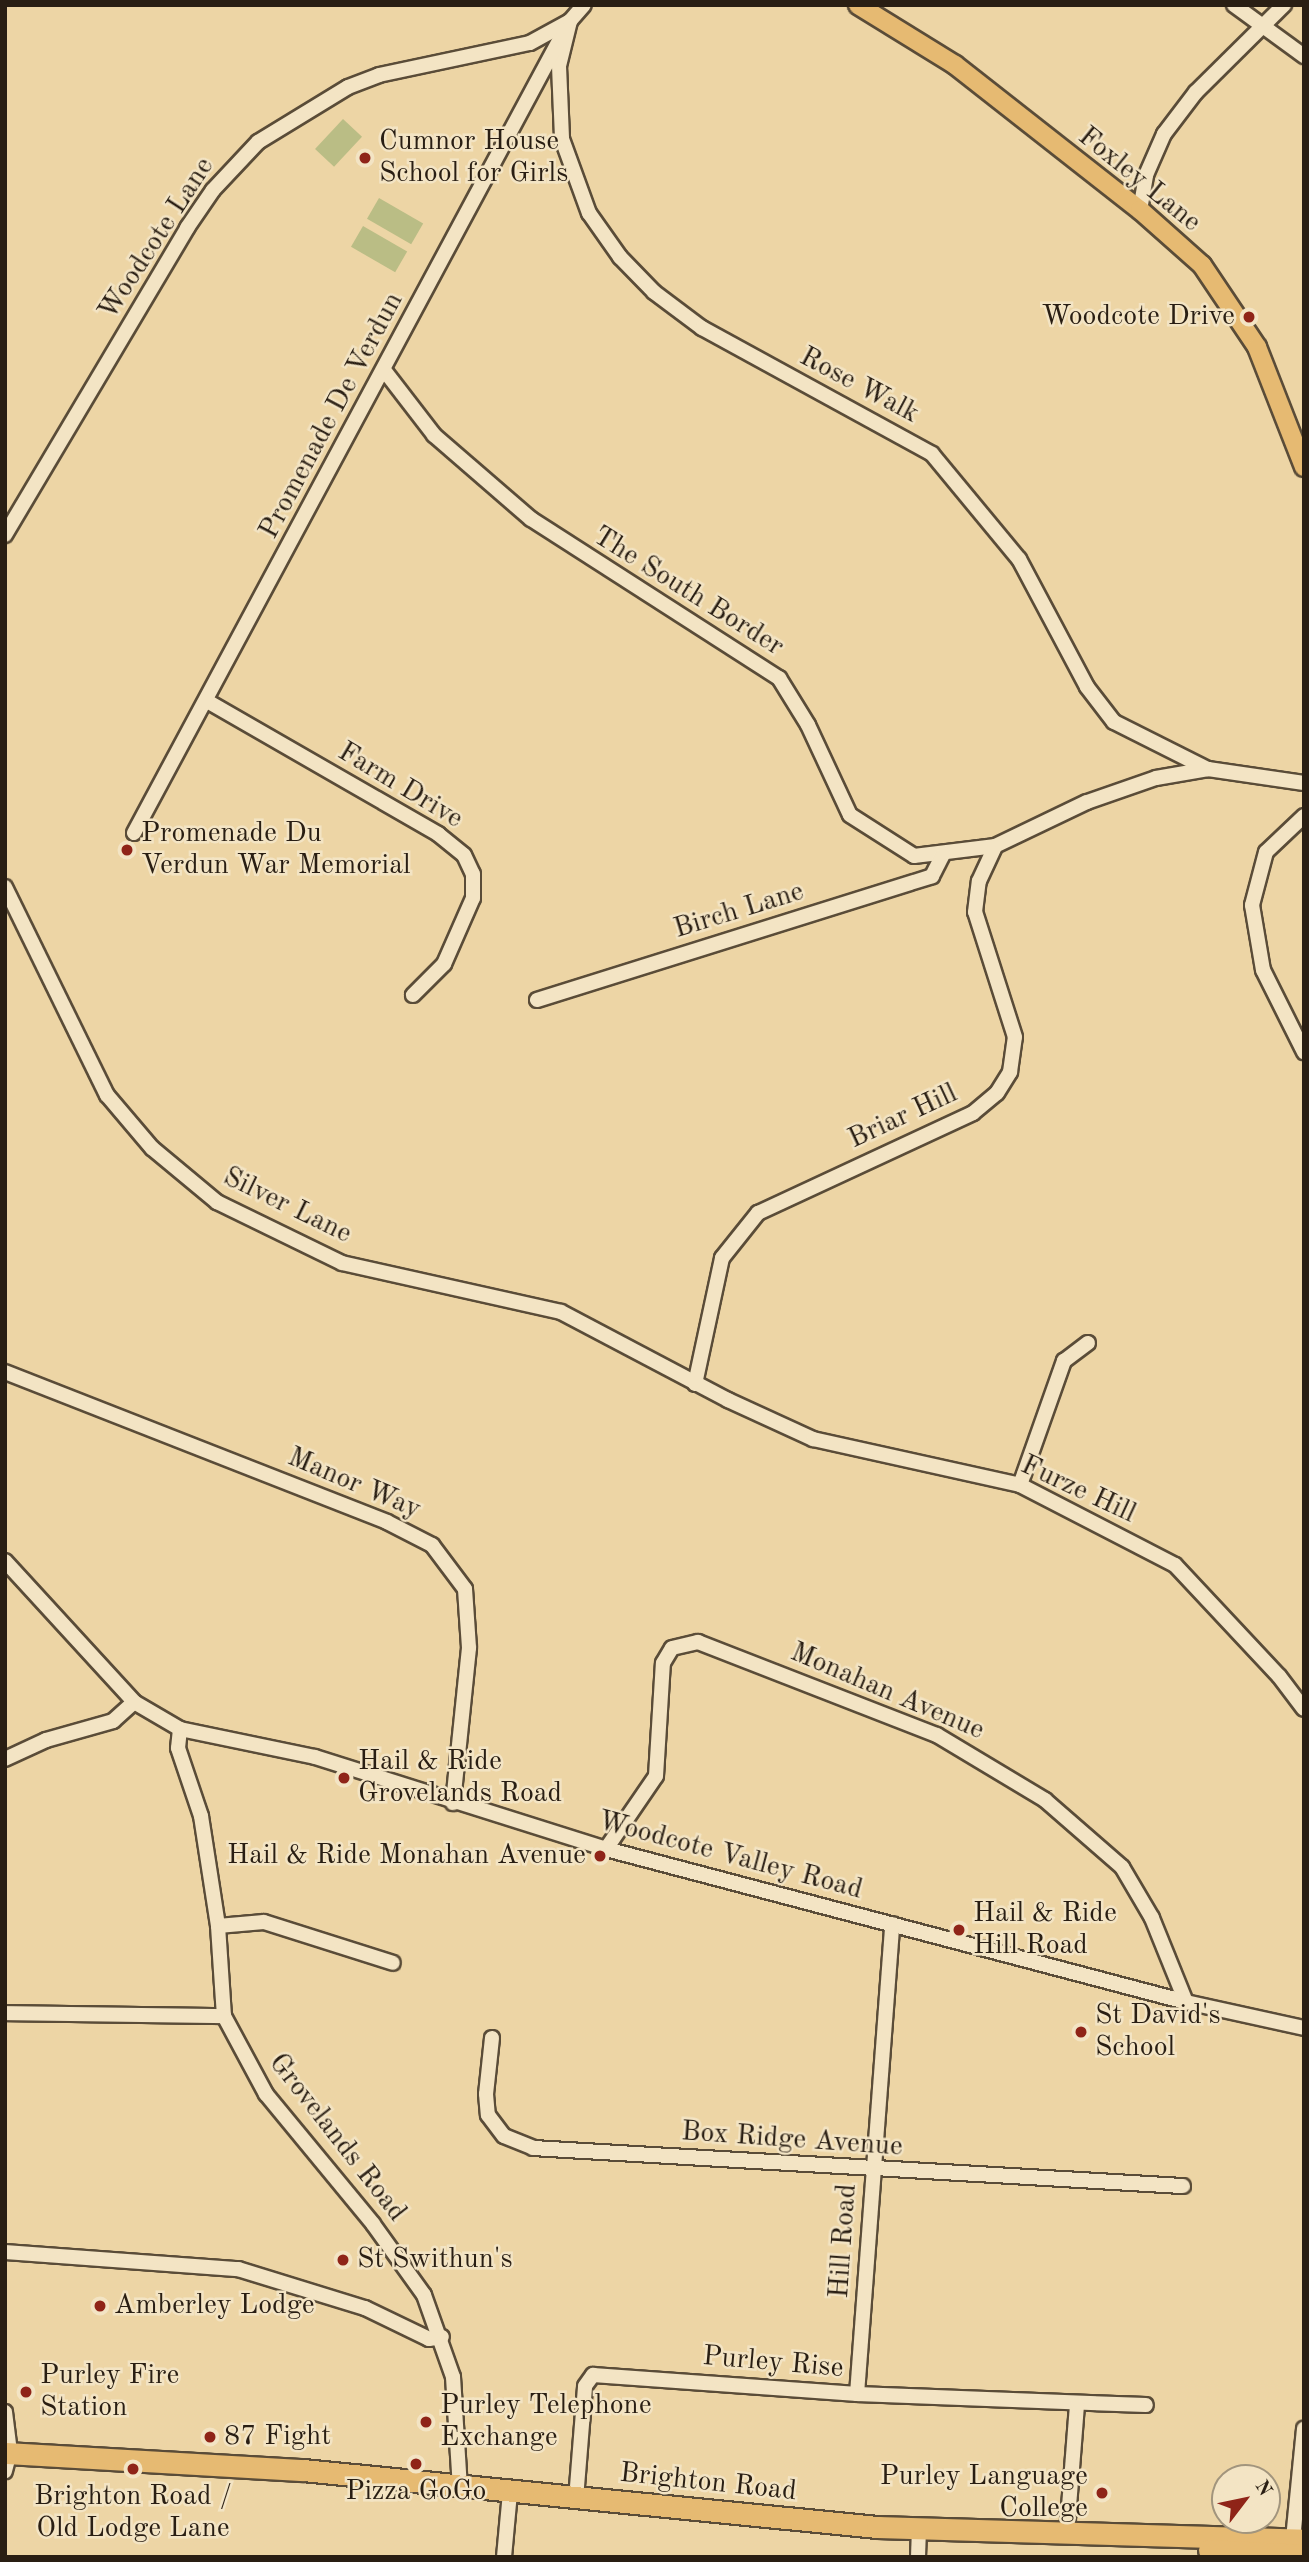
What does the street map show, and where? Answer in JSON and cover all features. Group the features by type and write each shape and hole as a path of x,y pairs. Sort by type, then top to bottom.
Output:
{"highway":[{"name":"Brighton Road","path":"6,2448 303,2470 460,2488 919,2529 1030,2535 1068,2532 1300,2544"},
{"name":"Brighton Road","path":"1030,2535 1051,2544 1300,2544"}],"main road":[{"name":"Foxley Lane","path":"858,5 955,65 1140,210 1202,265 1256,347 1304,467"}],"street":[{"name":"Woodcote Lane","path":"5,535 187,228 213,190 258,142 358,83 493,54 536,40 570,21 584,5"},
{"path":"1234,5 1304,56"},
{"path":"1140,210 1146,174 1164,134 1196,92 1284,5"},
{"name":"Promenade De Verdun","path":"134,833 208,701 570,21"},
{"name":"Rose Walk","path":"570,21 559,66 562,139 589,213 620,257 680,313 733,348 849,406 932,454 1018,559 1087,687 1114,722 1208,769"},
{"name":"The South Border","path":"384,370 434,435 531,519 779,678 808,724 850,815 914,856 995,846 1087,802 1156,778 1208,769 1304,783"},
{"name":"Farm Drive","path":"208,701 438,834 464,855 473,874 472,898 444,964 413,995"},
{"path":"1304,816 1266,852 1252,905 1264,970 1304,1052"},
{"name":"Briar Hill","path":"695,1384 722,1258 758,1213 973,1113 997,1093 1010,1072 1015,1037 975,912 979,881 995,846"},
{"name":"Birch Lane","path":"537,1000 932,876 943,853"},
{"name":"Silver Lane","path":"5,887 107,1095 152,1148 194,1186 252,1222 342,1263 561,1312 695,1384"},
{"path":"1020,1485 1064,1361 1088,1343"},
{"name":"Manor Way","path":"5,1372 387,1522 432,1545 465,1589 470,1648 453,1803"},
{"name":"Furze Hill","path":"695,1384 813,1439 1020,1485 1175,1565 1279,1676 1304,1709"},
{"name":"Woodcote Valley Road","path":"5,1561 134,1702 180,1729 315,1758 606,1849 1186,2002 1304,2028"},
{"name":"Monahan Avenue","path":"606,1849 650,1791 656,1776 663,1663 672,1648 698,1642 937,1735 1045,1800 1122,1867 1152,1918 1186,2002"},
{"path":"5,1759 46,1740 113,1721 134,1702"},
{"name":"Grovelands Road","path":"180,1729 177,1748 201,1816 218,1926 224,2016 266,2094 413,2277 442,2337 457,2399 460,2488"},
{"path":"218,1926 264,1922 393,1963"},
{"name":"Hill Road","path":"857,2394 892,1924"},
{"path":"5,2013 224,2016"},
{"name":"Box Ridge Avenue","path":"492,2038 488,2115 503,2136 522,2146 874,2171 1183,2186"},
{"path":"5,2252 238,2269 365,2308 429,2339 442,2337"},
{"name":"Purley Rise","path":"576,2499 585,2386 593,2375 857,2394 1077,2404 1146,2404"},
{"path":"1068,2532 1077,2404"},
{"path":"5,2412 6,2448"},
{"path":"1300,2544 1304,2429"},
{"path":"504,2557 510,2492"},
{"path":"918,2557 919,2529"}],"green space":[{"path":"343,119 362,137 334,167 315,149"},
{"path":"379,198 423,224 411,244 367,219"},
{"path":"363,226 407,252 395,272 351,247"}],"place":[{"name":"Cumnor House School for Girls","path":"365,158"},
{"name":"Woodcote Drive","path":"1249,317"},
{"name":"Promenade Du Verdun War Memorial","path":"127,850"},
{"name":"Hail & Ride Grovelands Road","path":"344,1778"},
{"name":"Hail & Ride Monahan Avenue","path":"600,1856"},
{"name":"Hail & Ride Hill Road","path":"959,1930"},
{"name":"St David's School","path":"1081,2032"},
{"name":"St Swithun's","path":"343,2260"},
{"name":"Amberley Lodge","path":"100,2306"},
{"name":"Purley Fire Station","path":"26,2392"},
{"name":"Purley Telephone Exchange","path":"426,2422"},
{"name":"87 Fight","path":"210,2437"},
{"name":"Pizza GoGo","path":"416,2464"},
{"name":"Brighton Road / Old Lodge Lane","path":"133,2469"},
{"name":"Purley Language College","path":"1102,2493"}]}
